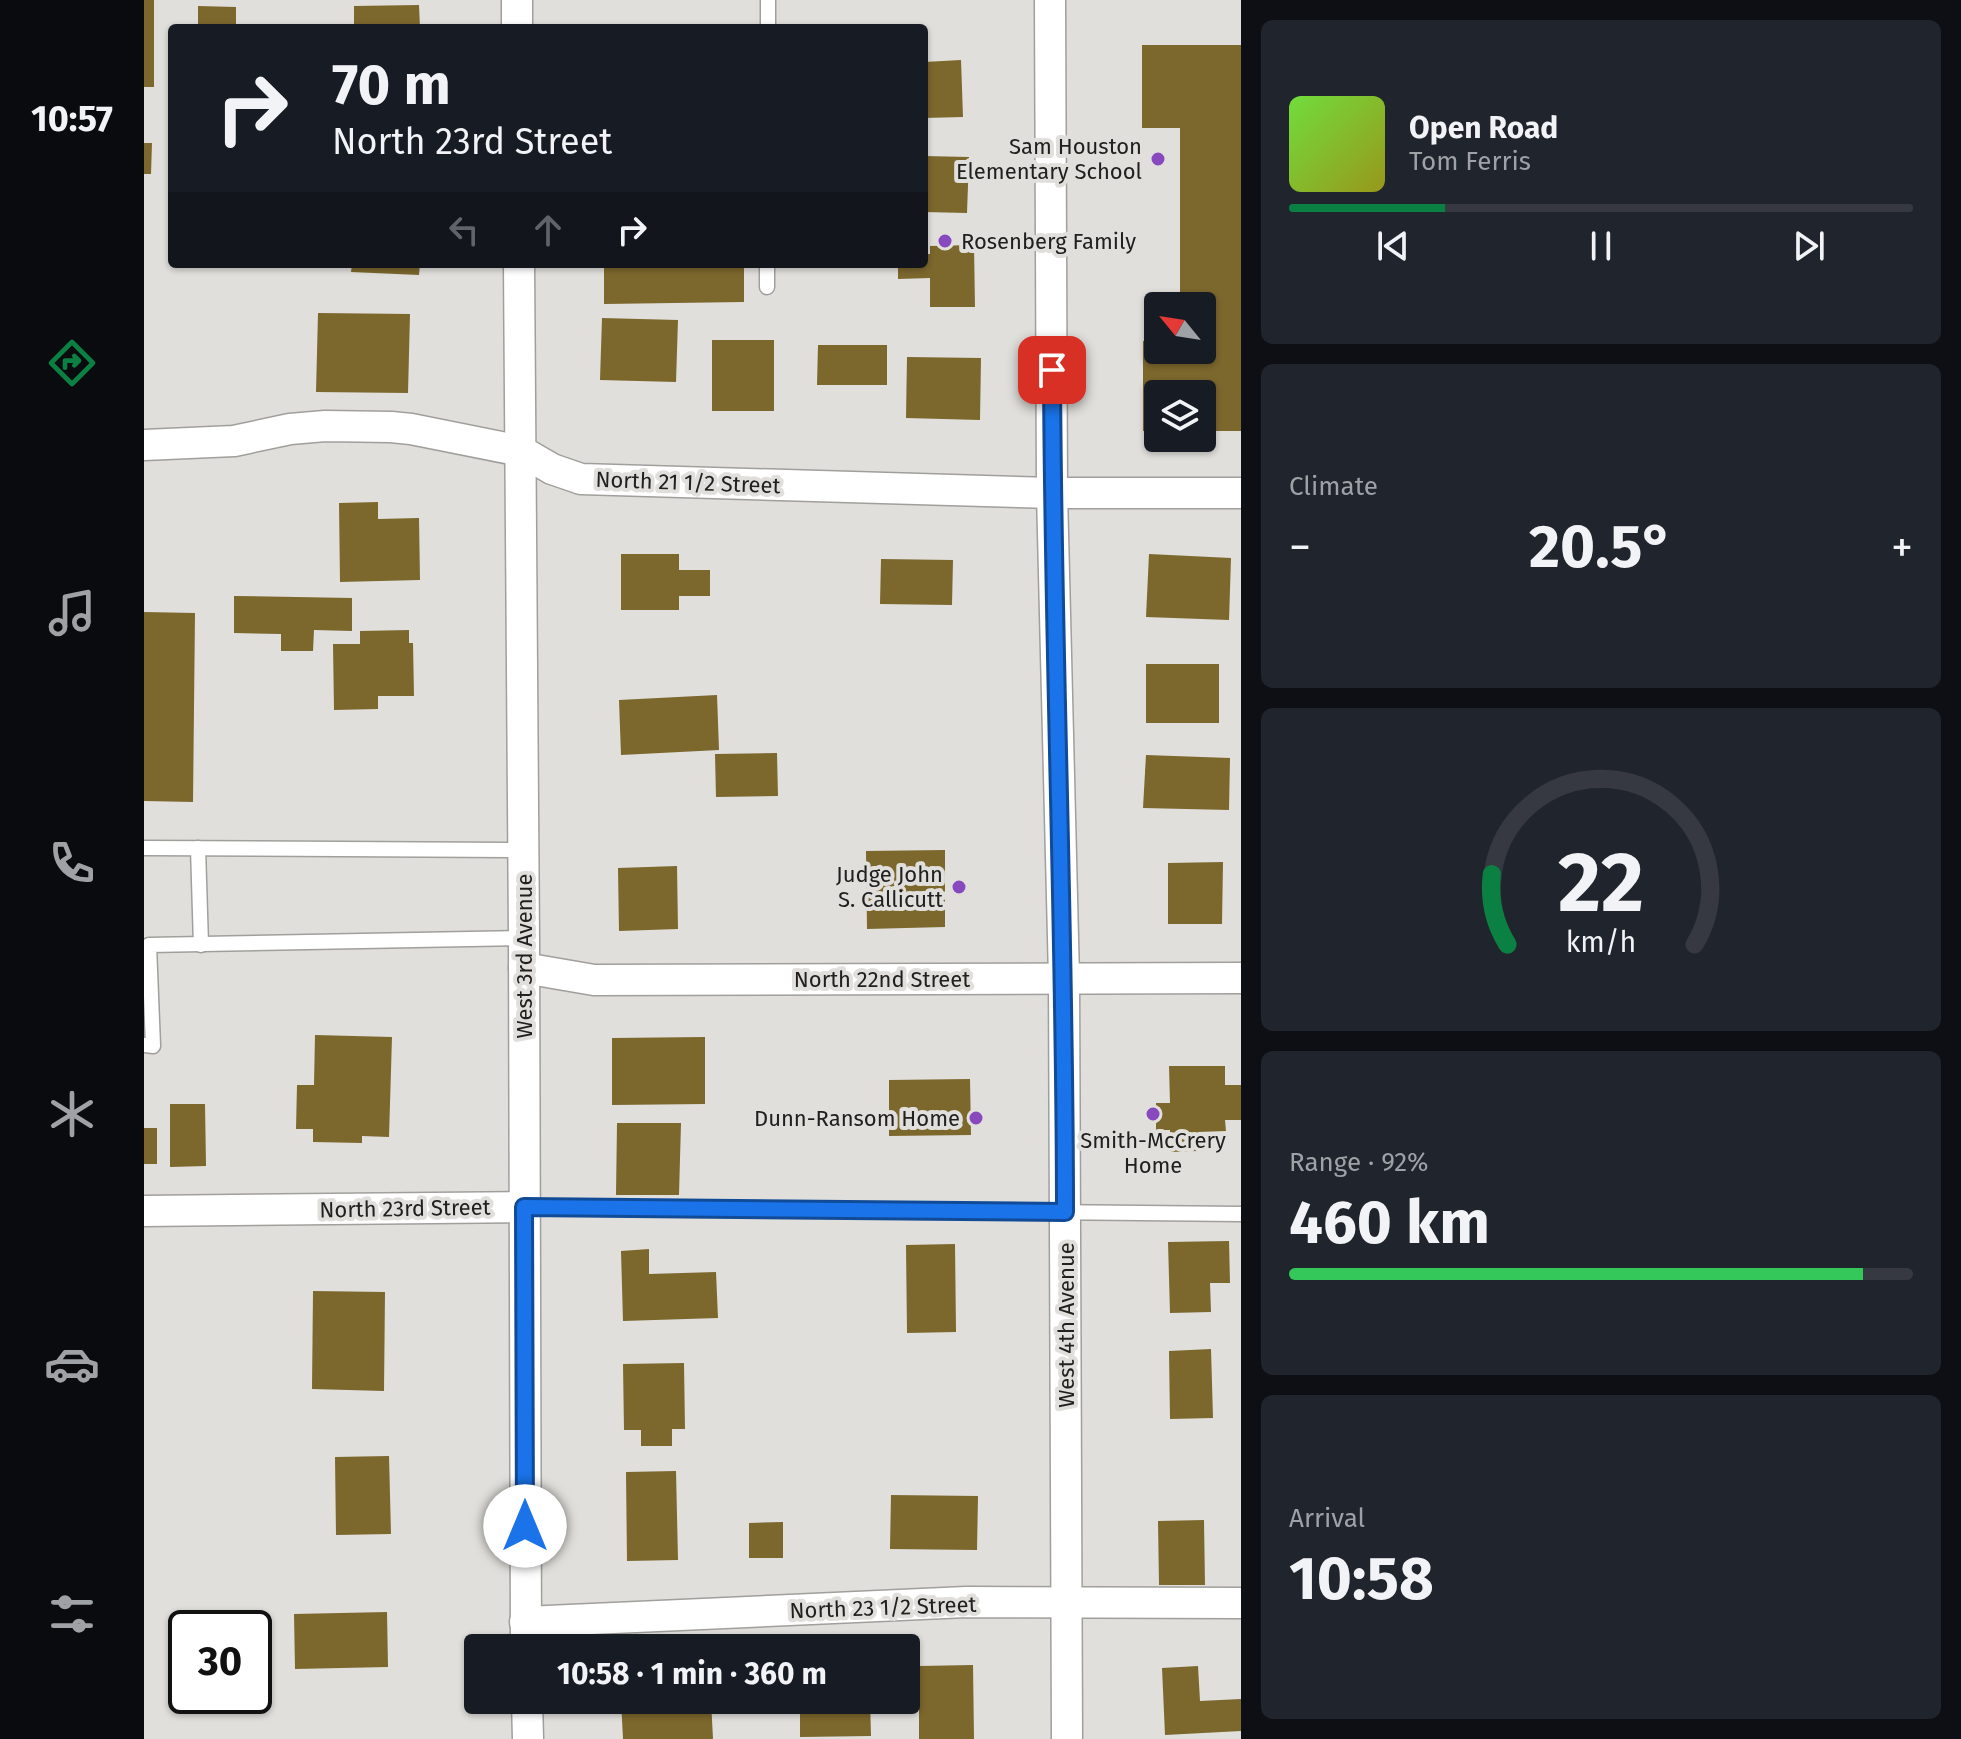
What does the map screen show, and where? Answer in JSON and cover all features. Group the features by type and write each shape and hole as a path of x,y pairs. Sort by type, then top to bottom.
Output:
{"street":[{"path":"517,0 517,24"},
{"name":"West 4th Avenue","path":"1050,0 1052,493 1064,978 1067,1739"},
{"name":"West 3rd Avenue","path":"519,268 526,1634"},
{"name":"North 21 1/2 Street","path":"144,445 234,441 290,429 325,426 391,427 521,451 552,469 581,479 1052,493 1241,493"},
{"name":"North 22nd Street","path":"524,968 594,980 1241,978"},
{"name":"North 23rd Street","path":"144,1211 524,1207"},
{"name":"North 23 1/2 Street","path":"539,1634 966,1602 1241,1603"},
{"path":"527,1714 528,1739"}],"lane":[{"path":"768,0 768,24"},
{"path":"767,268 767,287"},
{"path":"144,848 523,850"},
{"path":"198,848 201,945"},
{"path":"144,1045 153,1046 149,945 524,938"},
{"name":"North 23rd Street","path":"524,1207 1241,1214"}],"building":[{"path":"144,0 154,0 154,87 144,87"},
{"path":"419,5 420,24 354,24 354,6"},
{"path":"198,6 236,7 236,24 198,24"},
{"path":"1142,45 1241,45 1241,431 1216,431 1216,380 1144,380 1143,431 1143,341 1144,364 1216,364 1216,292 1180,292 1180,128 1142,128"},
{"path":"961,60 963,117 928,118 928,62"},
{"path":"144,143 152,143 151,174 144,174"},
{"path":"928,156 969,157 967,213 928,212"},
{"path":"974,245 975,307 930,307 930,278 898,279 898,268 928,268 930,246"},
{"path":"352,268 420,268 419,275 351,272"},
{"path":"604,268 744,268 744,302 604,304"},
{"path":"318,313 410,314 408,393 316,392"},
{"path":"602,318 678,320 676,382 600,380"},
{"path":"712,340 774,340 774,411 712,411"},
{"path":"818,345 887,345 887,385 817,385"},
{"path":"907,357 981,358 980,420 906,418"},
{"path":"378,502 378,519 419,518 420,580 340,582 339,503"},
{"path":"621,554 679,554 679,570 710,570 710,596 679,596 679,610 621,610"},
{"path":"1149,554 1231,558 1229,620 1146,617"},
{"path":"881,559 953,560 952,605 880,604"},
{"path":"234,596 352,598 352,631 314,630 313,651 281,651 281,634 234,633"},
{"path":"144,612 195,613 193,802 144,801"},
{"path":"409,630 409,643 413,643 414,696 378,696 378,709 334,710 333,644 360,644 360,631"},
{"path":"1146,664 1219,664 1219,723 1146,723"},
{"path":"717,695 719,750 621,755 619,700"},
{"path":"777,753 778,796 716,797 715,754"},
{"path":"1146,755 1230,758 1229,810 1143,808"},
{"path":"945,850 945,927 867,929 866,851"},
{"path":"1223,862 1222,924 1168,924 1168,863"},
{"path":"677,866 678,929 619,931 618,868"},
{"path":"315,1035 392,1037 389,1137 362,1136 362,1143 313,1142 313,1129 296,1129 297,1085 314,1085"},
{"path":"705,1037 705,1104 612,1105 612,1038"},
{"path":"1169,1066 1225,1066 1225,1085 1241,1085 1241,1120 1225,1120 1226,1131 1198,1132 1198,1151 1170,1152 1170,1130 1156,1130 1156,1103 1170,1103"},
{"path":"970,1079 971,1135 889,1136 889,1080"},
{"path":"170,1104 205,1104 206,1166 170,1167"},
{"path":"617,1123 681,1123 679,1195 616,1195"},
{"path":"144,1128 157,1128 157,1164 144,1164"},
{"path":"1229,1241 1230,1283 1210,1283 1211,1312 1170,1313 1168,1242"},
{"path":"955,1244 956,1332 907,1333 906,1245"},
{"path":"649,1249 649,1274 716,1272 718,1318 623,1321 621,1251"},
{"path":"313,1291 385,1292 384,1391 312,1389"},
{"path":"1211,1349 1213,1418 1170,1419 1169,1351"},
{"path":"684,1363 685,1429 672,1429 672,1446 641,1446 641,1430 624,1430 623,1364"},
{"path":"389,1456 391,1534 336,1535 335,1457"},
{"path":"676,1471 678,1560 627,1561 626,1472"},
{"path":"891,1495 978,1496 977,1550 890,1549"},
{"path":"1204,1520 1205,1585 1159,1585 1158,1521"},
{"path":"783,1522 783,1558 749,1558 749,1523"},
{"path":"387,1612 388,1667 295,1669 294,1614"},
{"path":"973,1665 974,1739 919,1739 920,1666"},
{"path":"1198,1666 1200,1701 1241,1699 1241,1731 1165,1735 1162,1668"},
{"path":"622,1714 712,1714 713,1739 623,1739"},
{"path":"800,1714 870,1714 871,1736 800,1737"}],"place":[{"name":"Sam Houston Elementary School","path":"1158,159"},
{"name":"Rosenberg Family","path":"945,241"},
{"name":"Judge John S. Callicutt","path":"959,887"},
{"name":"Smith-McCrery Home","path":"1153,1114"},
{"name":"Dunn-Ransom Home","path":"976,1118"}],"route":[{"path":"525,1526 524,1207 1065,1212 1064,978 1052,493 1052,370"}]}
